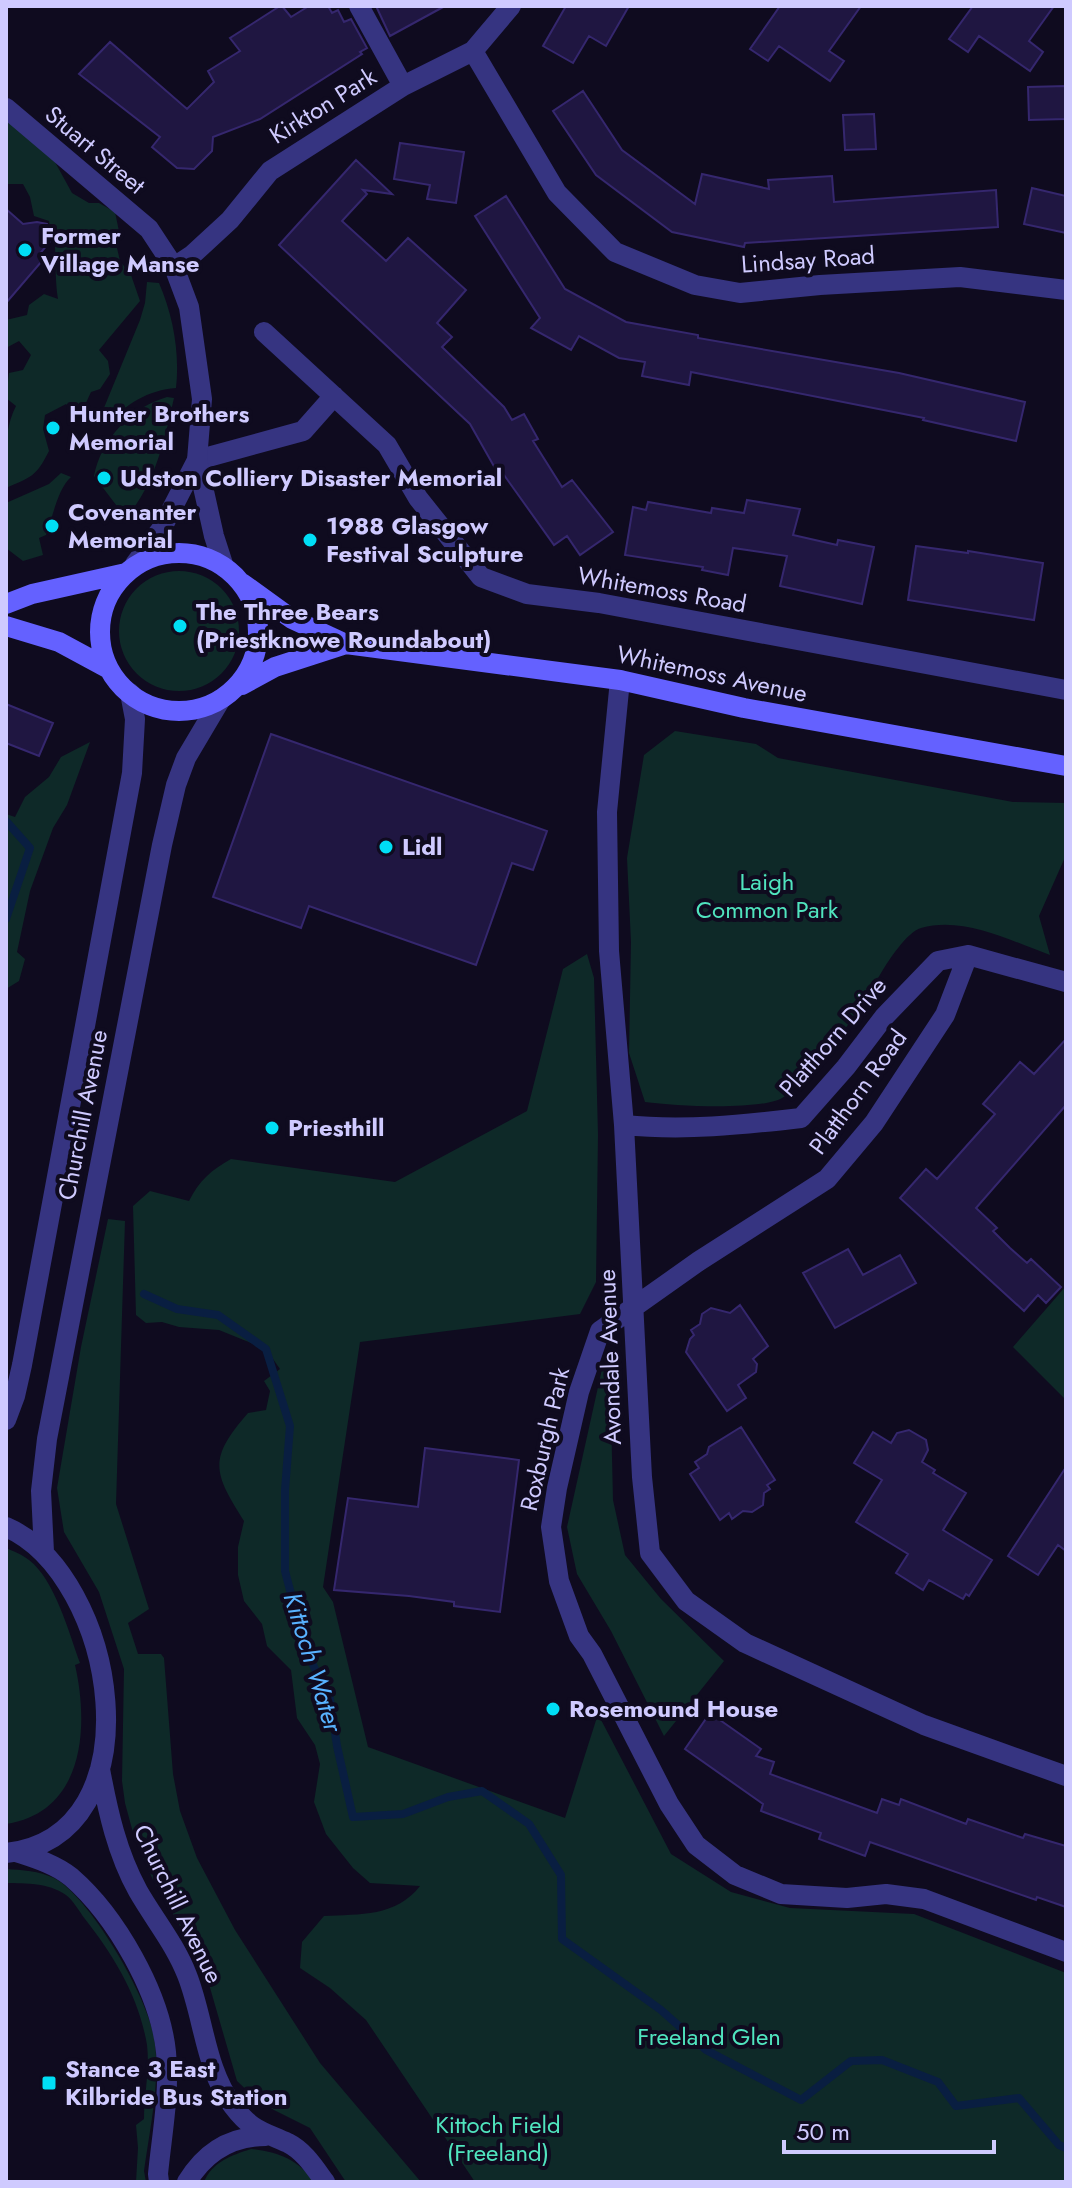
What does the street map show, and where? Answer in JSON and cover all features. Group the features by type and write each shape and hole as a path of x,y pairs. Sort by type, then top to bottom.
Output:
{"main road":[{"path":"6,604 32,594 131,569 160,554 186,552 212,559 234,573 242,583 250,594 259,619 259,645 250,669 228,695 187,712 161,710 136,699 117,682 104,659 99,632 103,606 116,583 131,569"},
{"name":"Whitemoss Avenue","path":"242,583 292,619 346,644 620,680 744,708 1066,766"},
{"path":"6,626 59,642 109,669"},
{"name":"Whitemoss Avenue","path":"228,695 275,667 346,644"}],"street":[{"path":"359,6 403,86"},
{"name":"Kirkton Park","path":"174,267 230,220 270,171 403,86 473,51 511,6"},
{"name":"Lindsay Road","path":"473,51 557,193 615,252 695,285 740,293 960,277 1066,290"},
{"name":"Stuart Street","path":"6,108 149,229 174,267 189,307 202,399 197,460 224,567"},
{"name":"Whitemoss Road","path":"264,332 387,445 418,498 481,577 527,594 599,603 1066,690"},
{"path":"197,460 303,431 334,396"},
{"name":"Stuart Street","path":"131,569 162,528 197,460"},
{"name":"Avondale Avenue","path":"620,680 607,812 609,951 624,1125 642,1477 650,1553 686,1601 745,1643 924,1725 1066,1776"},
{"name":"Churchill Avenue","path":"6,1420 22,1365 132,773 135,719 130,693"},
{"name":"Churchill Avenue","path":"44,1552 41,1491 47,1439 162,845 176,785 186,758 228,695"},
{"path":"968,955 1066,982"},
{"name":"Platthorn Drive","path":"624,1125 670,1130 801,1118 884,1017 938,961 968,955"},
{"name":"Platthorn Road","path":"634,1308 699,1261 827,1179 874,1123 945,1015 968,955"},
{"name":"Roxburgh Park","path":"634,1308 600,1331 579,1392 551,1527 559,1581 579,1636 592,1654 676,1815 696,1845 735,1875 781,1894 847,1898 886,1894 924,1899 1066,1952"},
{"path":"6,1527 28,1538 65,1578 88,1626 101,1667 106,1716 100,1769 92,1791 69,1823 45,1840 11,1852"},
{"name":"Churchill Avenue","path":"100,1769 117,1842 138,1890 173,1944 186,1971 219,2087 245,2119 266,2136 288,2143 306,2156 325,2182"},
{"path":"11,1852 46,1863 70,1876 116,1931 141,1974 155,2006 166,2049 168,2089 159,2182"},
{"path":"187,2182 198,2164 216,2149 233,2140 266,2136"}],"green space":[{"path":"6,116 55,162 72,193 115,212 120,236 117,248 120,261 131,275 140,301 99,350 108,361 110,374 100,389 91,392 85,405 73,411 66,404 45,415 43,429 49,451 32,475 6,488 7,436 16,406 6,398 9,373 23,370 31,355 19,341 6,348 6,320 27,315 29,305 44,294 58,299 55,247 49,221 34,216 23,184 6,184"},
{"path":"147,282 159,283 168,308 176,348 176,388 138,400 108,426 99,420 140,320"},
{"path":"167,397 174,398 157,462 144,491 126,518 94,476 98,462 103,449 120,426 142,408"},
{"path":"61,473 71,477 59,496 46,535 39,538 43,555 23,561 6,548 6,503 49,484"},
{"path":"179,571 202,576 221,589 234,608 239,631 234,654 221,673 202,686 179,691 156,686 137,673 124,654 119,631 124,608 137,589 156,576"},
{"name":"Laigh Common Park","path":"675,731 756,744 778,758 1013,802 1066,803 1066,855 1039,916 1050,955 970,928 937,925 921,928 899,947 835,1042 781,1099 731,1106 645,1102 629,1053 631,942 627,858 644,755"},
{"path":"90,742 30,891 17,952 25,959 19,981 6,989 6,814 15,817 25,797 49,777 61,757"},
{"path":"587,954 594,978 598,1135 596,1282 580,1314 360,1342 323,1587 333,1602 368,1747 565,1818 598,1714 671,1854 731,1892 790,1908 914,1914 1066,1973 1066,2182 475,2182 366,2020 330,1988 300,1968 302,1942 324,1916 389,1909 420,1886 370,1883 353,1868 326,1834 314,1802 320,1764 315,1745 297,1718 291,1670 267,1646 262,1624 244,1601 238,1575 238,1547 244,1521 226,1490 219,1466 226,1442 248,1413 266,1410 270,1391 264,1381 280,1369 266,1349 219,1330 179,1327 162,1322 146,1323 136,1315 133,1206 150,1191 189,1201 206,1177 231,1159 395,1182 527,1111 563,969"},
{"path":"108,1219 125,1221 116,1504 149,1609 128,1623 138,1654 161,1654 164,1658 173,1774 180,1811 197,1858 235,1930 320,2063 421,2182 346,2182 310,2128 274,2110 237,2081 204,1967 153,1880 135,1840 122,1781 124,1669 99,1592 64,1532 57,1488 81,1347"},
{"path":"1066,1286 1066,1400 1013,1347"},
{"path":"602,1369 610,1371 613,1500 625,1555 661,1599 724,1661 664,1736 611,1631 577,1574 567,1527"},
{"path":"6,1548 29,1560 54,1593 80,1663 75,1665 81,1714 75,1763 66,1785 52,1803 32,1816 6,1824"},
{"path":"6,1869 42,1874 54,1878 68,1889 100,1926 140,1998 149,2019 156,2053 154,2104 144,2171 146,2182 136,2182 136,2125 144,2119 148,2054 132,1994 106,1948 69,1897 44,1886 6,1883"},
{"path":"251,2149 287,2158 315,2182 204,2182 217,2164"}],"building":[{"path":"280,6 291,17 309,6 328,6 332,13 338,10 344,22 351,19 367,48 260,119 213,137 212,151 194,169 177,168 152,147 160,137 79,74 110,42 187,109 214,82 208,71 240,51 230,38"},
{"path":"376,6 445,6 390,36"},
{"path":"566,6 629,6 606,46 589,36 573,63 543,46"},
{"path":"780,6 861,6 829,51 844,61 830,81 779,46 768,61 750,49"},
{"path":"973,6 1054,6 1029,41 1043,52 1030,71 979,36 968,52 949,39"},
{"path":"1066,86 1066,119 1029,120 1028,87"},
{"path":"583,91 622,150 695,204 702,174 769,189 768,180 832,176 834,202 996,190 998,227 745,243 744,247 672,232 596,175 553,111"},
{"path":"874,114 876,149 845,150 843,115"},
{"path":"400,143 464,152 456,203 427,199 430,185 394,179"},
{"path":"356,160 392,194 363,190 367,194 342,221 386,261 408,238 466,290 437,323 452,337 442,347 504,407 512,420 524,414 538,439 533,441 562,487 572,480 613,532 580,555 567,536 554,545 504,475 500,477 470,424 279,245"},
{"path":"1032,188 1066,196 1066,233 1024,224"},
{"path":"506,196 565,289 626,322 698,335 698,338 899,373 1025,402 1016,441 924,418 691,372 689,385 642,376 645,362 619,358 579,336 571,350 531,328 540,318 475,216"},
{"name":"Former Village Manse","path":"6,209 23,224 47,224 53,238 38,256 42,261 6,303"},
{"path":"747,500 800,509 793,535 837,545 838,540 874,547 862,604 780,586 787,556 733,548 728,575 702,570 703,567 625,555 633,507 646,510 648,502 711,513 712,508 744,513"},
{"path":"916,546 1043,563 1034,620 908,600"},
{"path":"6,704 53,723 39,756 6,743"},
{"name":"Lidl","path":"271,734 547,831 533,870 512,863 476,965 309,906 301,928 213,897"},
{"path":"1066,1039 1066,1105 976,1208 997,1228 993,1231 1010,1248 1027,1263 1031,1259 1061,1287 1046,1303 1038,1295 1024,1311 900,1198 926,1169 937,1179 995,1114 983,1104 1020,1062 1034,1074"},
{"path":"848,1249 863,1275 900,1255 916,1283 835,1328 803,1273"},
{"path":"740,1305 768,1346 753,1359 757,1364 756,1372 738,1385 746,1398 727,1411 686,1352 694,1335 691,1330 700,1324 702,1314 711,1308 730,1313"},
{"path":"741,1427 775,1480 767,1485 770,1489 764,1493 763,1505 752,1512 743,1511 732,1519 729,1513 720,1520 690,1474 699,1468 695,1462 707,1454 709,1447"},
{"path":"909,1430 926,1440 928,1450 922,1462 935,1470 933,1473 966,1493 943,1530 992,1560 969,1596 966,1594 963,1599 929,1580 923,1590 896,1573 908,1554 856,1522 882,1480 854,1463 873,1432 891,1443 897,1433"},
{"path":"425,1448 519,1460 500,1612 409,1596 334,1590 348,1498 418,1507"},
{"path":"1066,1467 1066,1551 1058,1545 1038,1575 1008,1556"},
{"path":"710,1713 761,1749 756,1756 774,1762 770,1774 877,1813 882,1799 899,1805 901,1799 966,1824 968,1819 1023,1838 1025,1834 1066,1846 1066,1907 1037,1897 1036,1900 870,1842 865,1856 819,1839 821,1833 761,1811 763,1804 685,1749"}],"waterway":[{"name":"Kittoch Water","path":"6,821 30,848 6,919"},
{"name":"Kittoch Water","path":"144,1294 177,1309 218,1315 266,1349 290,1426 285,1490 285,1571 306,1651 330,1699 353,1817 403,1814 448,1797 482,1791 529,1824 561,1875 562,1939 661,2010 706,2050 801,2100 851,2061 882,2060 938,2082 956,2106 1019,2098 1059,2145 1066,2148"}],"place":[{"name":"Former Village Manse","path":"25,250"},
{"name":"Hunter Brothers Memorial","path":"53,428"},
{"name":"Udston Colliery Disaster Memorial","path":"104,478"},
{"name":"Covenanter Memorial","path":"52,526"},
{"name":"1988 Glasgow Festival Sculpture","path":"310,540"},
{"name":"The Three Bears (Priestknowe Roundabout)","path":"180,626"},
{"name":"Lidl","path":"386,847"},
{"name":"Priesthill","path":"272,1128"},
{"name":"Rosemound House","path":"553,1709"},
{"name":"Stance 3 East Kilbride Bus Station","path":"49,2083"}],"park label":[{"name":"Freeland Glen","path":"709,2037"},
{"name":"Kittoch Field (Freeland)","path":"498,2139"}]}
